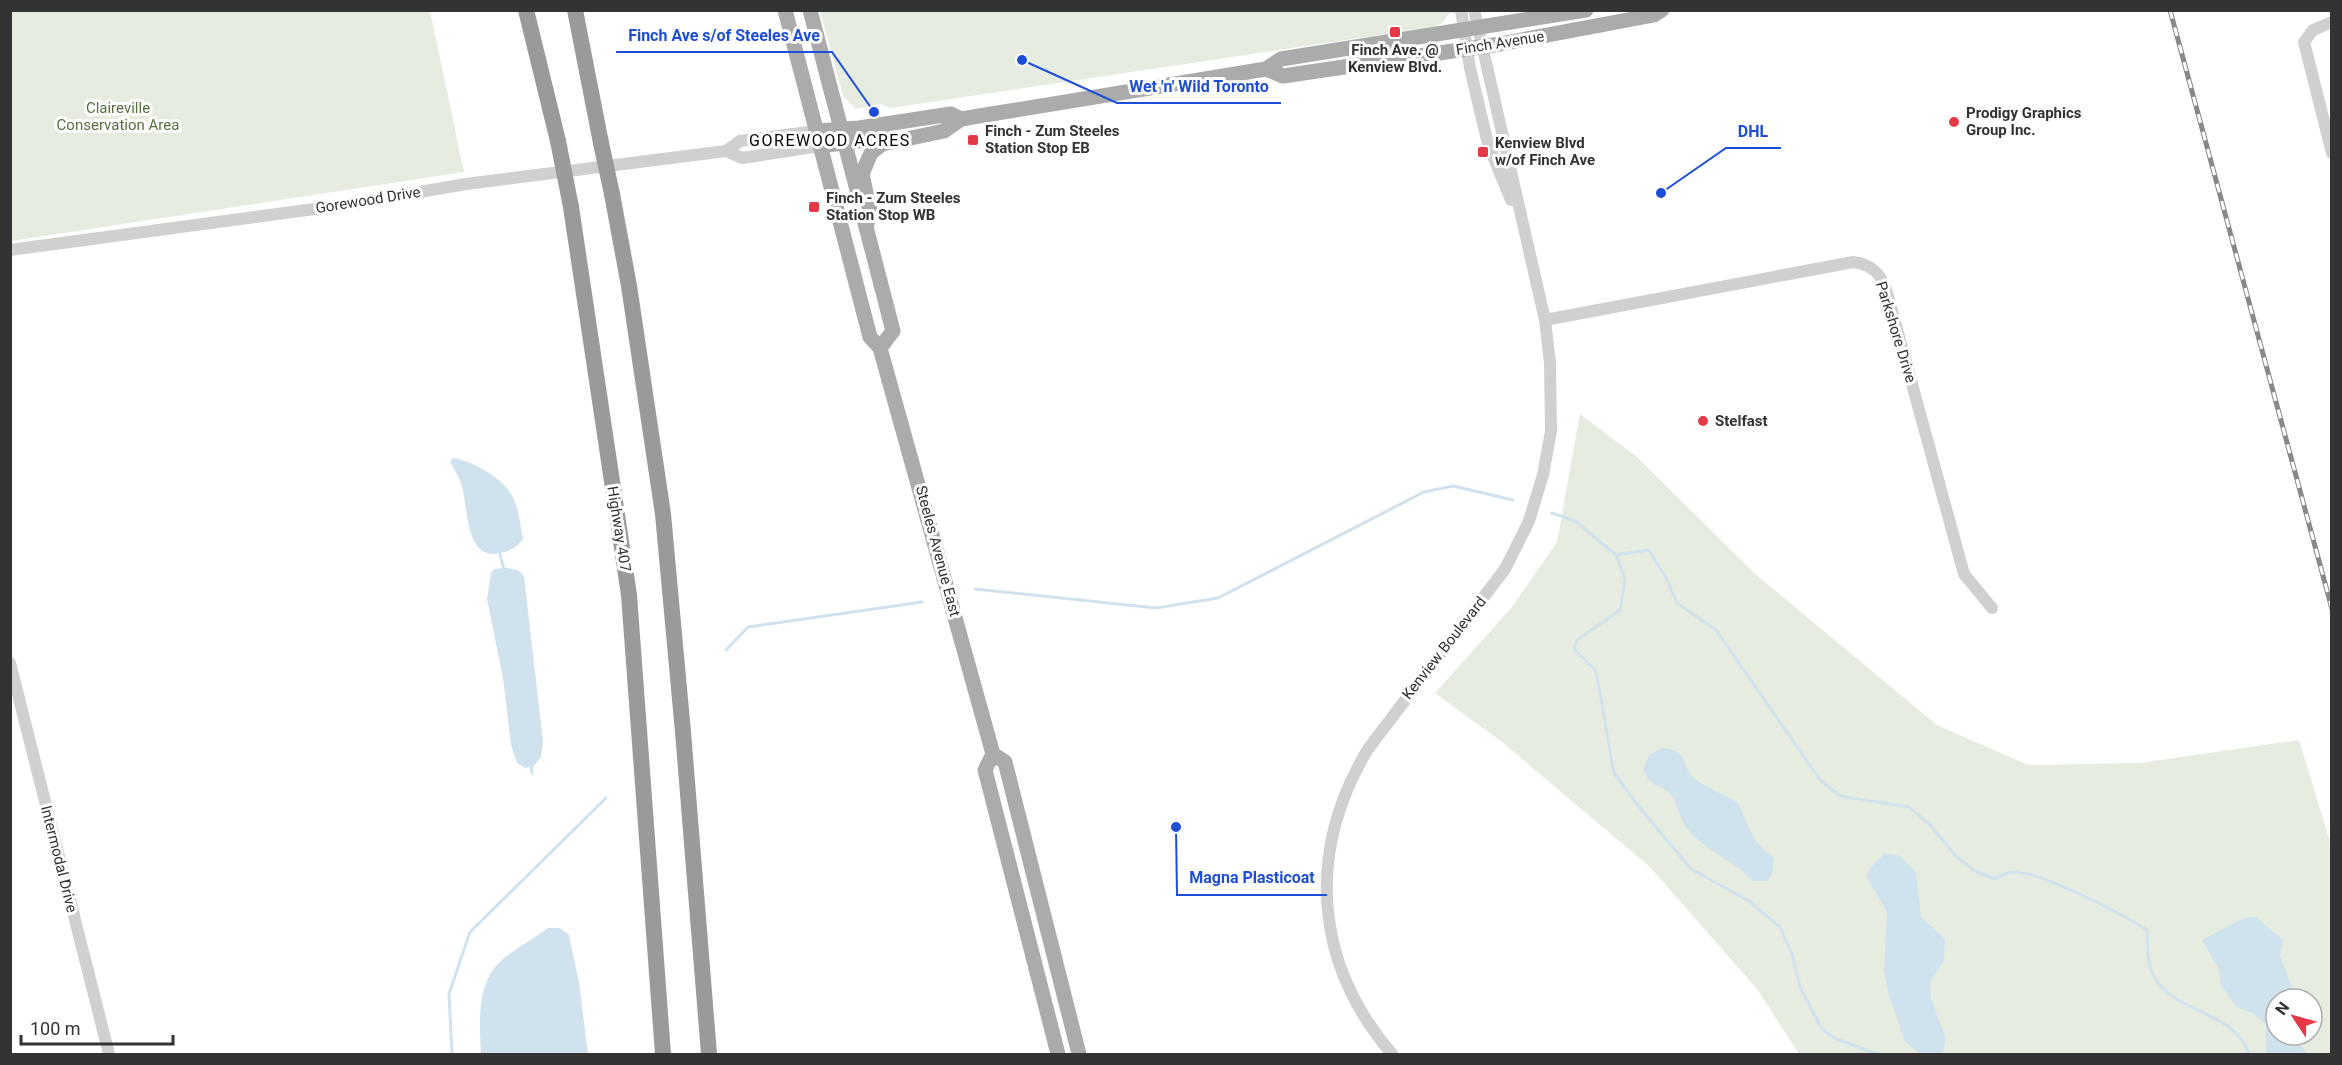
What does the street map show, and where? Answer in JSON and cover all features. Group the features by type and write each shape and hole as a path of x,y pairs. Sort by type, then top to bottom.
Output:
{"highway":[{"name":"Highway 407","path":"526,10 558,141 571,207 629,595 663,1054"},
{"path":"575,10 629,286 663,514 709,1054"}],"main road":[{"name":"Steeles Avenue East","path":"785,10 870,337 880,348 993,754 1005,762 1079,1054"},
{"path":"810,10 893,331 880,348"},
{"name":"Finch Avenue","path":"816,131 843,136 956,123 1266,69 1281,60 1586,10"},
{"name":"Finch Avenue","path":"1266,69 1283,76 1467,49 1654,15 1662,10"},
{"path":"866,228 870,211 862,174 871,153 882,144 944,131 956,123"},
{"name":"Finch Avenue","path":"820,147 843,136"},
{"name":"Steeles Avenue East","path":"993,754 985,770 1058,1054"}],"street":[{"path":"1461,10 1471,29"},
{"path":"1471,29 1474,10"},
{"path":"2331,22 2313,30 2304,42 2331,153"},
{"name":"Kenview Boulevard","path":"1392,1054 1360,1012 1347,987 1334,950 1325,881 1330,842 1338,808 1352,776 1368,749 1505,569 1529,521 1544,475 1551,431 1550,363 1545,320 1483,46 1471,29"},
{"name":"Kenview Boulevard","path":"1471,29 1467,49 1488,144 1522,224"},
{"name":"Gorewood Drive","path":"10,250 344,205 466,184 726,151 740,141 816,131"},
{"name":"Gorewood Drive","path":"726,151 742,158 820,147"},
{"name":"Parkshore Drive","path":"1545,320 1853,262 1873,268 1881,277 1888,297 1964,574 1992,608"},
{"name":"Intermodal Drive","path":"10,663 109,1054"}],"green space":[{"name":"Claireville Conservation Area","path":"11,10 430,11 464,172 11,241"},
{"path":"820,11 1474,11 1449,14 1442,23 1433,27 891,108 880,104 856,109 843,96"},
{"path":"1580,414 1637,457 1755,574 1937,725 2028,765 2140,763 2299,740 2331,845 2331,1054 1799,1054 1757,989 1650,867 1502,742 1435,693 1512,607 1557,542"}],"water":[{"path":"452,458 485,470 500,481 511,494 518,510 523,539 513,549 489,554 475,543 468,522 461,483 450,462"},
{"path":"494,569 518,570 524,576 543,742 541,757 534,766 525,768 517,763 511,745 503,678 487,599 491,573"},
{"path":"1662,748 1678,752 1695,779 1738,803 1755,839 1774,858 1772,875 1767,881 1753,881 1697,839 1686,828 1670,794 1650,781 1643,770 1649,755"},
{"path":"1885,853 1900,856 1916,872 1921,917 1945,939 1944,961 1930,982 1931,998 1946,1039 1943,1053 1919,1054 1905,1041 1889,996 1884,971 1887,912 1867,877 1870,868"},
{"path":"2256,917 2283,940 2280,956 2292,987 2264,987 2264,1023 2253,1013 2236,1007 2221,985 2219,969 2202,940 2244,918"},
{"path":"548,928 560,928 569,935 579,983 588,1054 481,1054 482,998 489,977 495,967 507,956"},
{"path":"2266,1047 2303,1047 2306,1054 2266,1054"}],"waterway":[{"path":"975,589 1156,608 1218,598 1424,492 1453,486 1513,500"},
{"path":"1552,513 1575,521 1616,555 1625,580 1620,610 1577,640 1574,649 1596,671 1614,773 1691,869 1749,901 1780,927 1792,954 1800,987 1822,1029 1836,1039 1877,1054"},
{"path":"499,550 504,570"},
{"path":"1616,555 1649,550 1667,580 1677,603 1716,630 1820,780 1840,796 1909,807 1930,825 1956,856 1973,870 1994,879 2011,872 2041,878 2100,904 2147,930 2149,963 2158,982 2169,994 2230,1028 2241,1039 2249,1054"},
{"path":"726,650 748,627 922,602"},
{"path":"531,764 532,773"},
{"path":"452,1054 449,994 470,932 606,798"}],"railway":[{"path":"2170,10 2332,609"}],"place":[{"name":"Finch Ave. @ Kenview Blvd.","path":"1395,32"},
{"name":"Wet 'n' Wild Toronto","path":"1022,60"},
{"name":"Finch Ave s/of Steeles Ave","path":"874,112"},
{"name":"Prodigy Graphics Group Inc.","path":"1954,122"},
{"name":"Finch - Zum Steeles Station Stop EB","path":"973,140"},
{"name":"Kenview Blvd w/of Finch Ave","path":"1483,152"},
{"name":"DHL","path":"1661,193"},
{"name":"Finch - Zum Steeles Station Stop WB","path":"814,207"},
{"name":"Stelfast","path":"1703,421"},
{"name":"Magna Plasticoat","path":"1176,827"}],"district":[{"name":"GOREWOOD ACRES","path":"830,140"}]}
